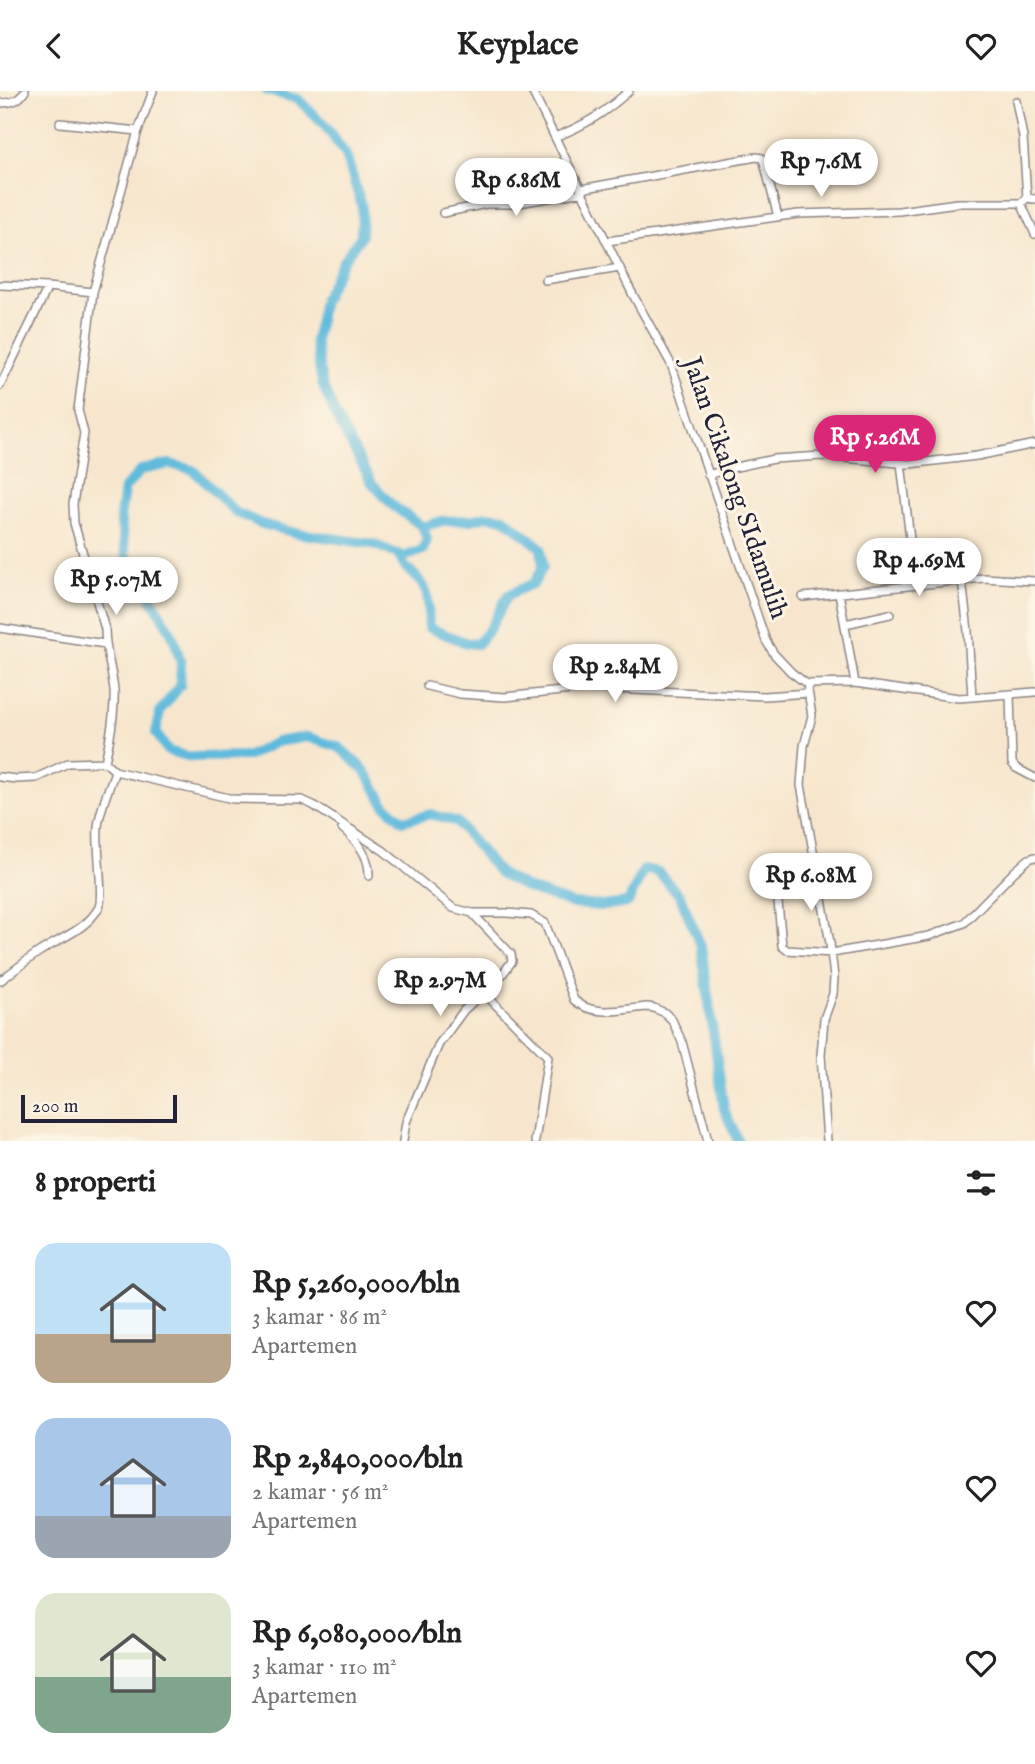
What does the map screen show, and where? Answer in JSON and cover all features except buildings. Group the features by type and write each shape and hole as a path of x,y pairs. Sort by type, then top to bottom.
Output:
{"street":[{"path":"0,103 11,103 25,91"},
{"path":"105,762 113,718 114,689 105,644 105,629 83,558 74,515 76,481 84,433 78,410 93,292 138,131 153,91"},
{"name":"Jalan Cikalong SIdamulih","path":"532,91 671,364 766,641 774,655 808,688"},
{"path":"555,137 593,120 629,91"},
{"path":"1016,101 1023,138 1028,200 1035,234"},
{"path":"60,123 138,131"},
{"path":"443,213 486,204 513,204 756,157 762,158 764,162 778,217"},
{"path":"607,241 798,214 899,211 957,202 1028,200"},
{"path":"545,280 620,268"},
{"path":"0,285 93,292"},
{"path":"0,386 48,287"},
{"path":"708,475 727,468 774,459 822,456 909,464 977,456 1035,444"},
{"path":"901,463 912,556 908,569"},
{"path":"803,597 994,577 1035,582"},
{"path":"962,580 972,697"},
{"path":"839,593 855,683"},
{"path":"845,624 890,614"},
{"path":"0,628 105,644"},
{"path":"427,686 460,694 505,697 590,688 765,697 808,688 855,683 959,698 1035,692"},
{"path":"808,688 812,716 804,745 802,785 832,953 835,985 824,1019 821,1055 827,1141"},
{"path":"1010,694 1012,763 1035,778"},
{"path":"0,777 36,778 68,762 105,762 115,771 233,799 303,800 384,851 453,908 472,913 531,915 545,923 574,1000 581,1006 598,1011 654,1008 672,1020 682,1042 708,1141"},
{"path":"0,981 40,951 85,925 100,906 98,826 115,771"},
{"path":"326,814 347,832 364,853 370,866 369,876"},
{"path":"820,884 777,891 782,946 787,950 832,953 929,936 964,923 1014,872 1035,857"},
{"path":"403,1141 406,1122 439,1044 464,1010 502,975 513,958 472,913"},
{"path":"483,992 548,1057 535,1141"}],"waterway":[{"path":"267,91 298,99 325,126 346,155 362,207 361,236 343,261 323,300 315,341 322,383 335,415 372,483 392,505 423,527 427,540 423,550 404,557 373,544 296,533 262,524 235,512 193,470 170,464 141,470 124,489 120,517 126,555 173,636 181,663 180,686 160,711 156,733 168,751 191,757 248,756 276,742 307,737 339,747 365,771 385,805 403,821 431,814 457,822 500,874 529,889 573,904 603,906 628,903 644,869 658,872 680,896 701,946 724,1109 738,1141"},
{"path":"399,554 404,565 427,593 429,628 467,643 477,644 491,627 508,595 534,583 543,567 541,548 504,518 486,516 472,520 442,521 423,527"}]}
